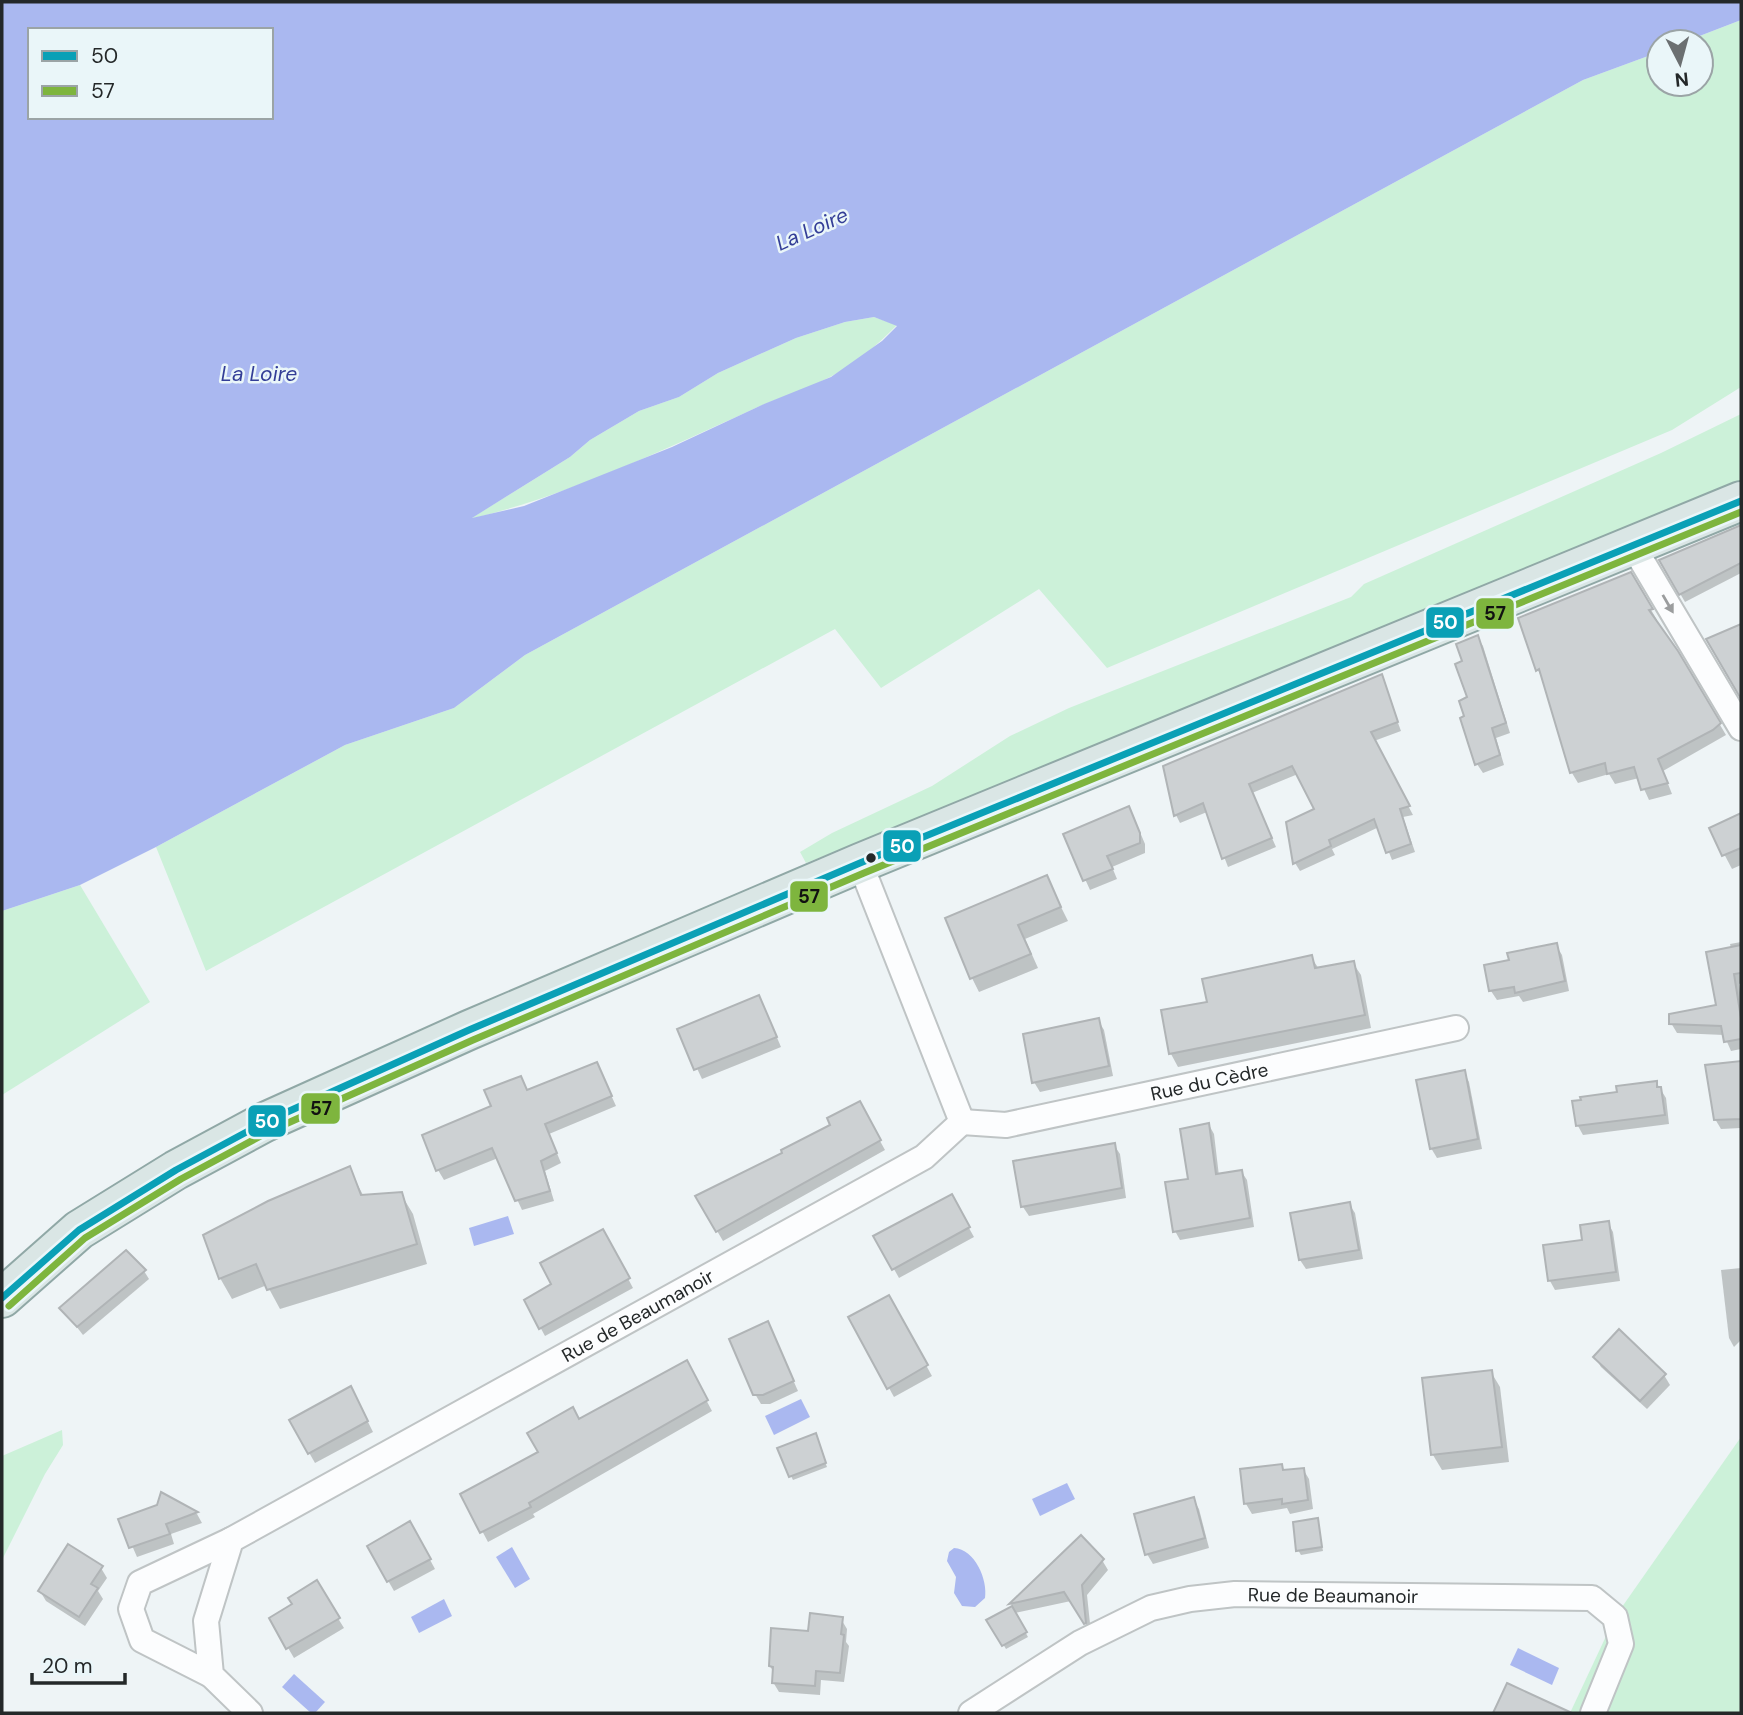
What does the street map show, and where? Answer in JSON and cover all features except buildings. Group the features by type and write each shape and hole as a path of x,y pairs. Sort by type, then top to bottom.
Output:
{"main road":[{"path":"2,1298 79,1230 176,1170 265,1122 469,1030 860,863 1741,501"},
{"path":"2,1262 26,1247 79,1230"}],"street":[{"path":"1633,546 1741,728"},
{"path":"860,863 962,1122"},
{"name":"Rue du Cèdre","path":"962,1122 1006,1125 1456,1028"},
{"name":"Rue de Beaumanoir","path":"211,1675 142,1640 131,1609 140,1583 231,1540 923,1157 962,1122"},
{"path":"231,1540 206,1621 211,1675 250,1713"},
{"name":"Rue de Beaumanoir","path":"971,1713 1080,1643 1151,1608 1190,1599 1235,1594 1592,1598 1615,1616 1621,1644 1592,1713"}],"green space":[{"path":"1741,20 1741,387 1672,430 1107,668 1039,589 881,688 835,629 206,971 156,847 345,745 454,708 525,655 1583,80 1645,57 1645,98 1715,98 1715,30"},
{"path":"874,317 897,325 857,360 820,382 576,486 470,519 639,411 679,397 718,373 796,338 845,322"},
{"path":"1741,414 1741,483 847,855 844,848 806,863 800,852 832,833 932,786 1010,736 1069,708 1351,597 1364,584 1661,453"},
{"path":"80,885 150,1002 2,1095 2,911"},
{"path":"62,1430 63,1445 45,1474 2,1560 2,1456"},
{"path":"1741,1437 1741,1713 1570,1713 1615,1617"}],"water":[{"name":"La Loire","path":"2,2 1741,2 1741,20 1715,30 1645,28 1645,57 1583,80 525,655 454,708 345,745 80,885 2,911","holes":["874,317 897,326 882,341 831,377 764,404 672,447 524,506 472,518 639,411 679,397 718,373 796,338 845,322"]},
{"path":"508,1216 514,1234 474,1246 469,1228"},
{"path":"801,1399 810,1417 774,1435 765,1416"},
{"path":"1067,1483 1075,1499 1040,1516 1032,1499"},
{"path":"512,1547 530,1579 515,1588 496,1557"},
{"path":"954,1548 968,1554 982,1575 985,1598 975,1607 962,1606 954,1593 956,1577 947,1561 949,1552"},
{"path":"444,1599 452,1616 419,1633 411,1617"},
{"path":"1518,1648 1559,1668 1552,1685 1510,1665"},
{"path":"294,1674 325,1702 315,1713 311,1713 282,1687"}],"transit line":[{"name":"50","path":"2,1298 79,1230 176,1170 265,1122 469,1030 860,863 1741,501"},
{"name":"57","path":"9,1306 85,1238 181,1179 270,1131 473,1040 864,873 1741,512"}]}
